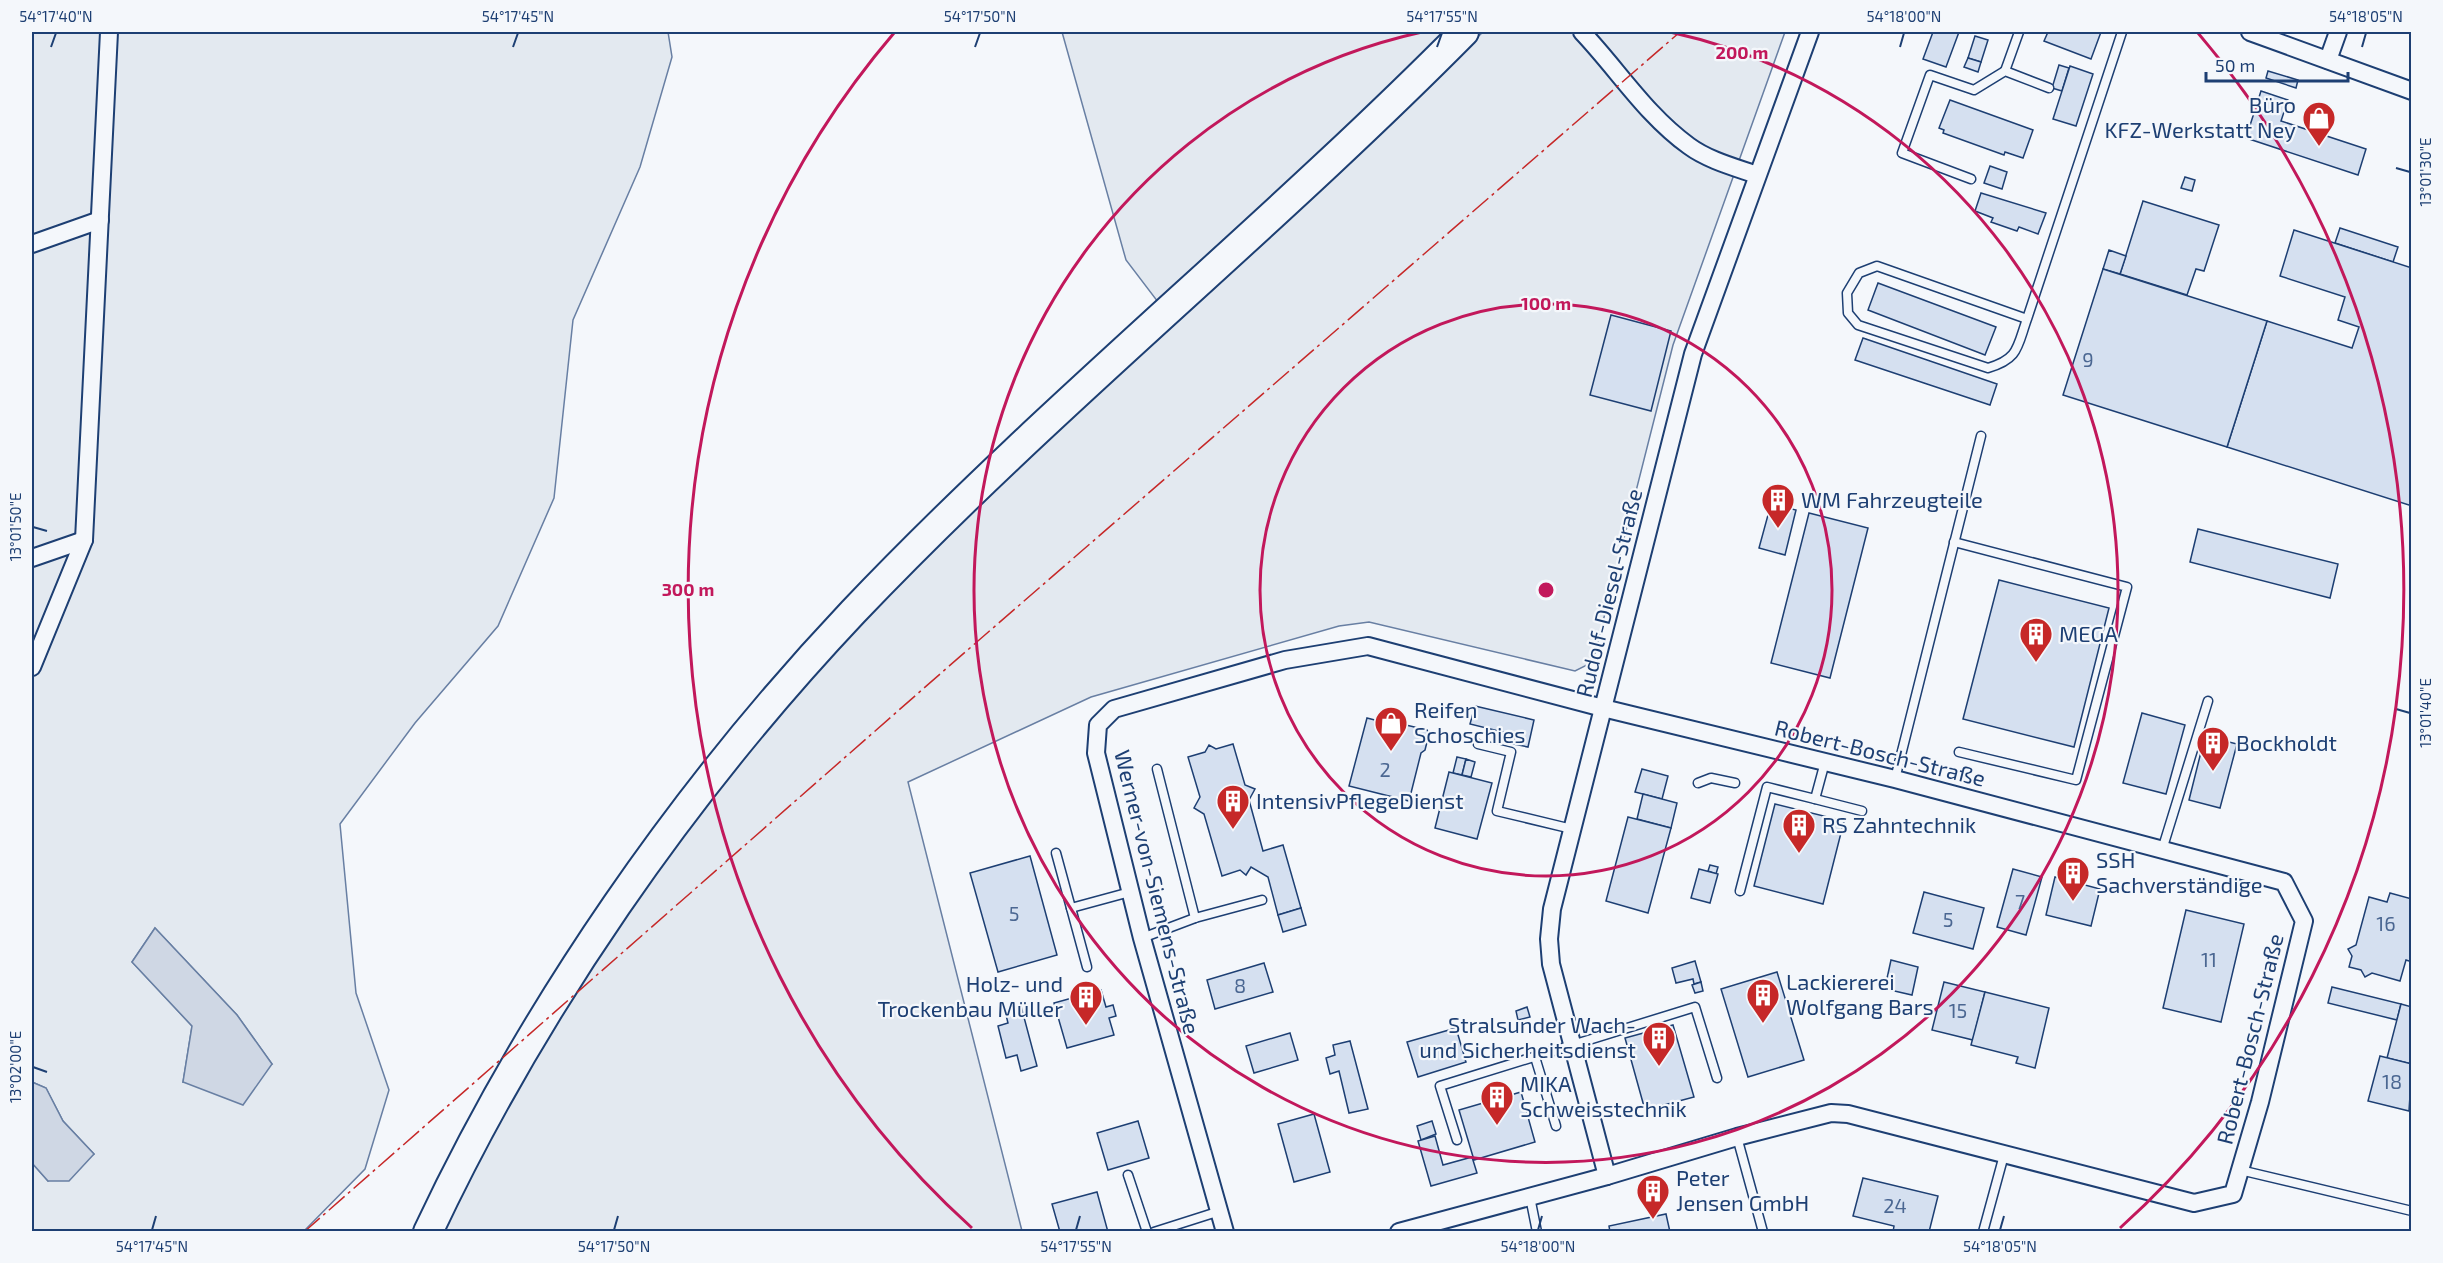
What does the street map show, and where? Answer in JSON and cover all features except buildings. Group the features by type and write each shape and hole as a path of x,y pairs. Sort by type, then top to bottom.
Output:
{"highway":[{"path":"428,1232 478,1132 536,1032 595,938 658,847 791,680 920,543 1015,452 1306,185 1464,32"}],"street":[{"path":"32,667 84,540 110,32"},
{"path":"1582,32 1612,63 1641,103 1657,120 1691,147 1728,165 1757,175"},
{"name":"Rudolf-Diesel-Straße","path":"1607,1176 1551,964 1549,939 1552,909 1693,354 1810,32"},
{"path":"2250,32 2412,92"},
{"path":"2328,60 2338,32"},
{"path":"32,244 100,220"},
{"path":"32,558 84,540"},
{"name":"Werner-von-Siemens-Straße","path":"1225,1232 1130,892 1096,753 1098,725 1114,709 1285,660 1368,646 1603,708"},
{"name":"Robert-Bosch-Straße","path":"1603,708 1895,779 2284,882 2304,921 2260,1102 2233,1194 2194,1203 1848,1114 1831,1113 1737,1137 1607,1176"},
{"path":"1400,1232 1607,1176"}],"lane":[{"path":"1971,179 1902,153 1930,75 1974,90 2005,71 2019,32"},
{"path":"2027,320 1877,266 1859,273 1847,293 1848,313 1858,325 1988,368 2003,364 2014,355 2027,320 2122,32"},
{"path":"2005,71 2049,88"},
{"path":"1895,779 1981,436"},
{"path":"1954,542 2127,587 2076,780 1959,752"},
{"path":"2163,850 2208,701"},
{"path":"1478,744 1512,752 1497,811 1572,829"},
{"path":"1815,799 1825,762"},
{"path":"1157,769 1195,918"},
{"path":"1698,783 1711,778 1735,783"},
{"path":"1740,891 1767,786 1862,811"},
{"path":"1056,853 1087,967"},
{"path":"1071,908 1130,892"},
{"path":"1142,938 1195,918 1262,900"},
{"path":"1457,1140 1440,1086 1695,1007 1717,1078"},
{"path":"1535,1057 1556,1126"},
{"path":"1737,1137 1763,1232"},
{"path":"1983,1232 2004,1155"},
{"path":"2240,1170 2412,1211"},
{"path":"1128,1175 1147,1232"},
{"path":"1530,1197 1537,1232"},
{"path":"1154,1232 1220,1211"}],"shaded area":[{"path":"32,32 668,32 672,57 640,167 573,320 554,498 498,626 415,723 340,824 356,993 389,1090 365,1169 304,1231 32,1232 32,1163 48,1181 94,1154 63,1121 46,1088 32,1082","holes":["155,928 237,1015 272,1064 183,1082 192,1026 132,962"]},
{"path":"1062,32 1449,32 1161,306 1126,260"},
{"path":"1483,32 1785,32 1673,345 1595,653 1587,665 1575,671 1369,622 1339,626 1091,697 908,782 1022,1231 444,1232 501,1119 532,1064 564,1009 633,903 730,772 824,662 967,513 1260,244"},
{"path":"155,928 237,1015 272,1064 243,1105 183,1082 192,1026 132,962"},
{"path":"32,1082 46,1088 63,1121 94,1154 69,1181 48,1181 32,1163"}],"power":[{"path":"304,1232 948,667 1680,32"}],"place":[{"name":"Büro KFZ-Werkstatt Ney","path":"2319,147"},
{"name":"WM Fahrzeugteile","path":"1778,529"},
{"name":"MEGA","path":"2036,663"},
{"name":"Reifen Schoschies","path":"1391,752"},
{"name":"Bockholdt","path":"2213,772"},
{"name":"IntensivPflegeDienst","path":"1233,830"},
{"name":"RS Zahntechnik","path":"1799,854"},
{"name":"SSH Sachverständige","path":"2073,902"},
{"name":"Lackiererei Wolfgang Bars","path":"1763,1024"},
{"name":"Holz- und Trockenbau Müller","path":"1086,1026"},
{"name":"Stralsunder Wach- und Sicherheitsdienst","path":"1659,1067"},
{"name":"MIKA Schweisstechnik","path":"1497,1126"},
{"name":"Peter Jensen GmbH","path":"1653,1220"}]}
